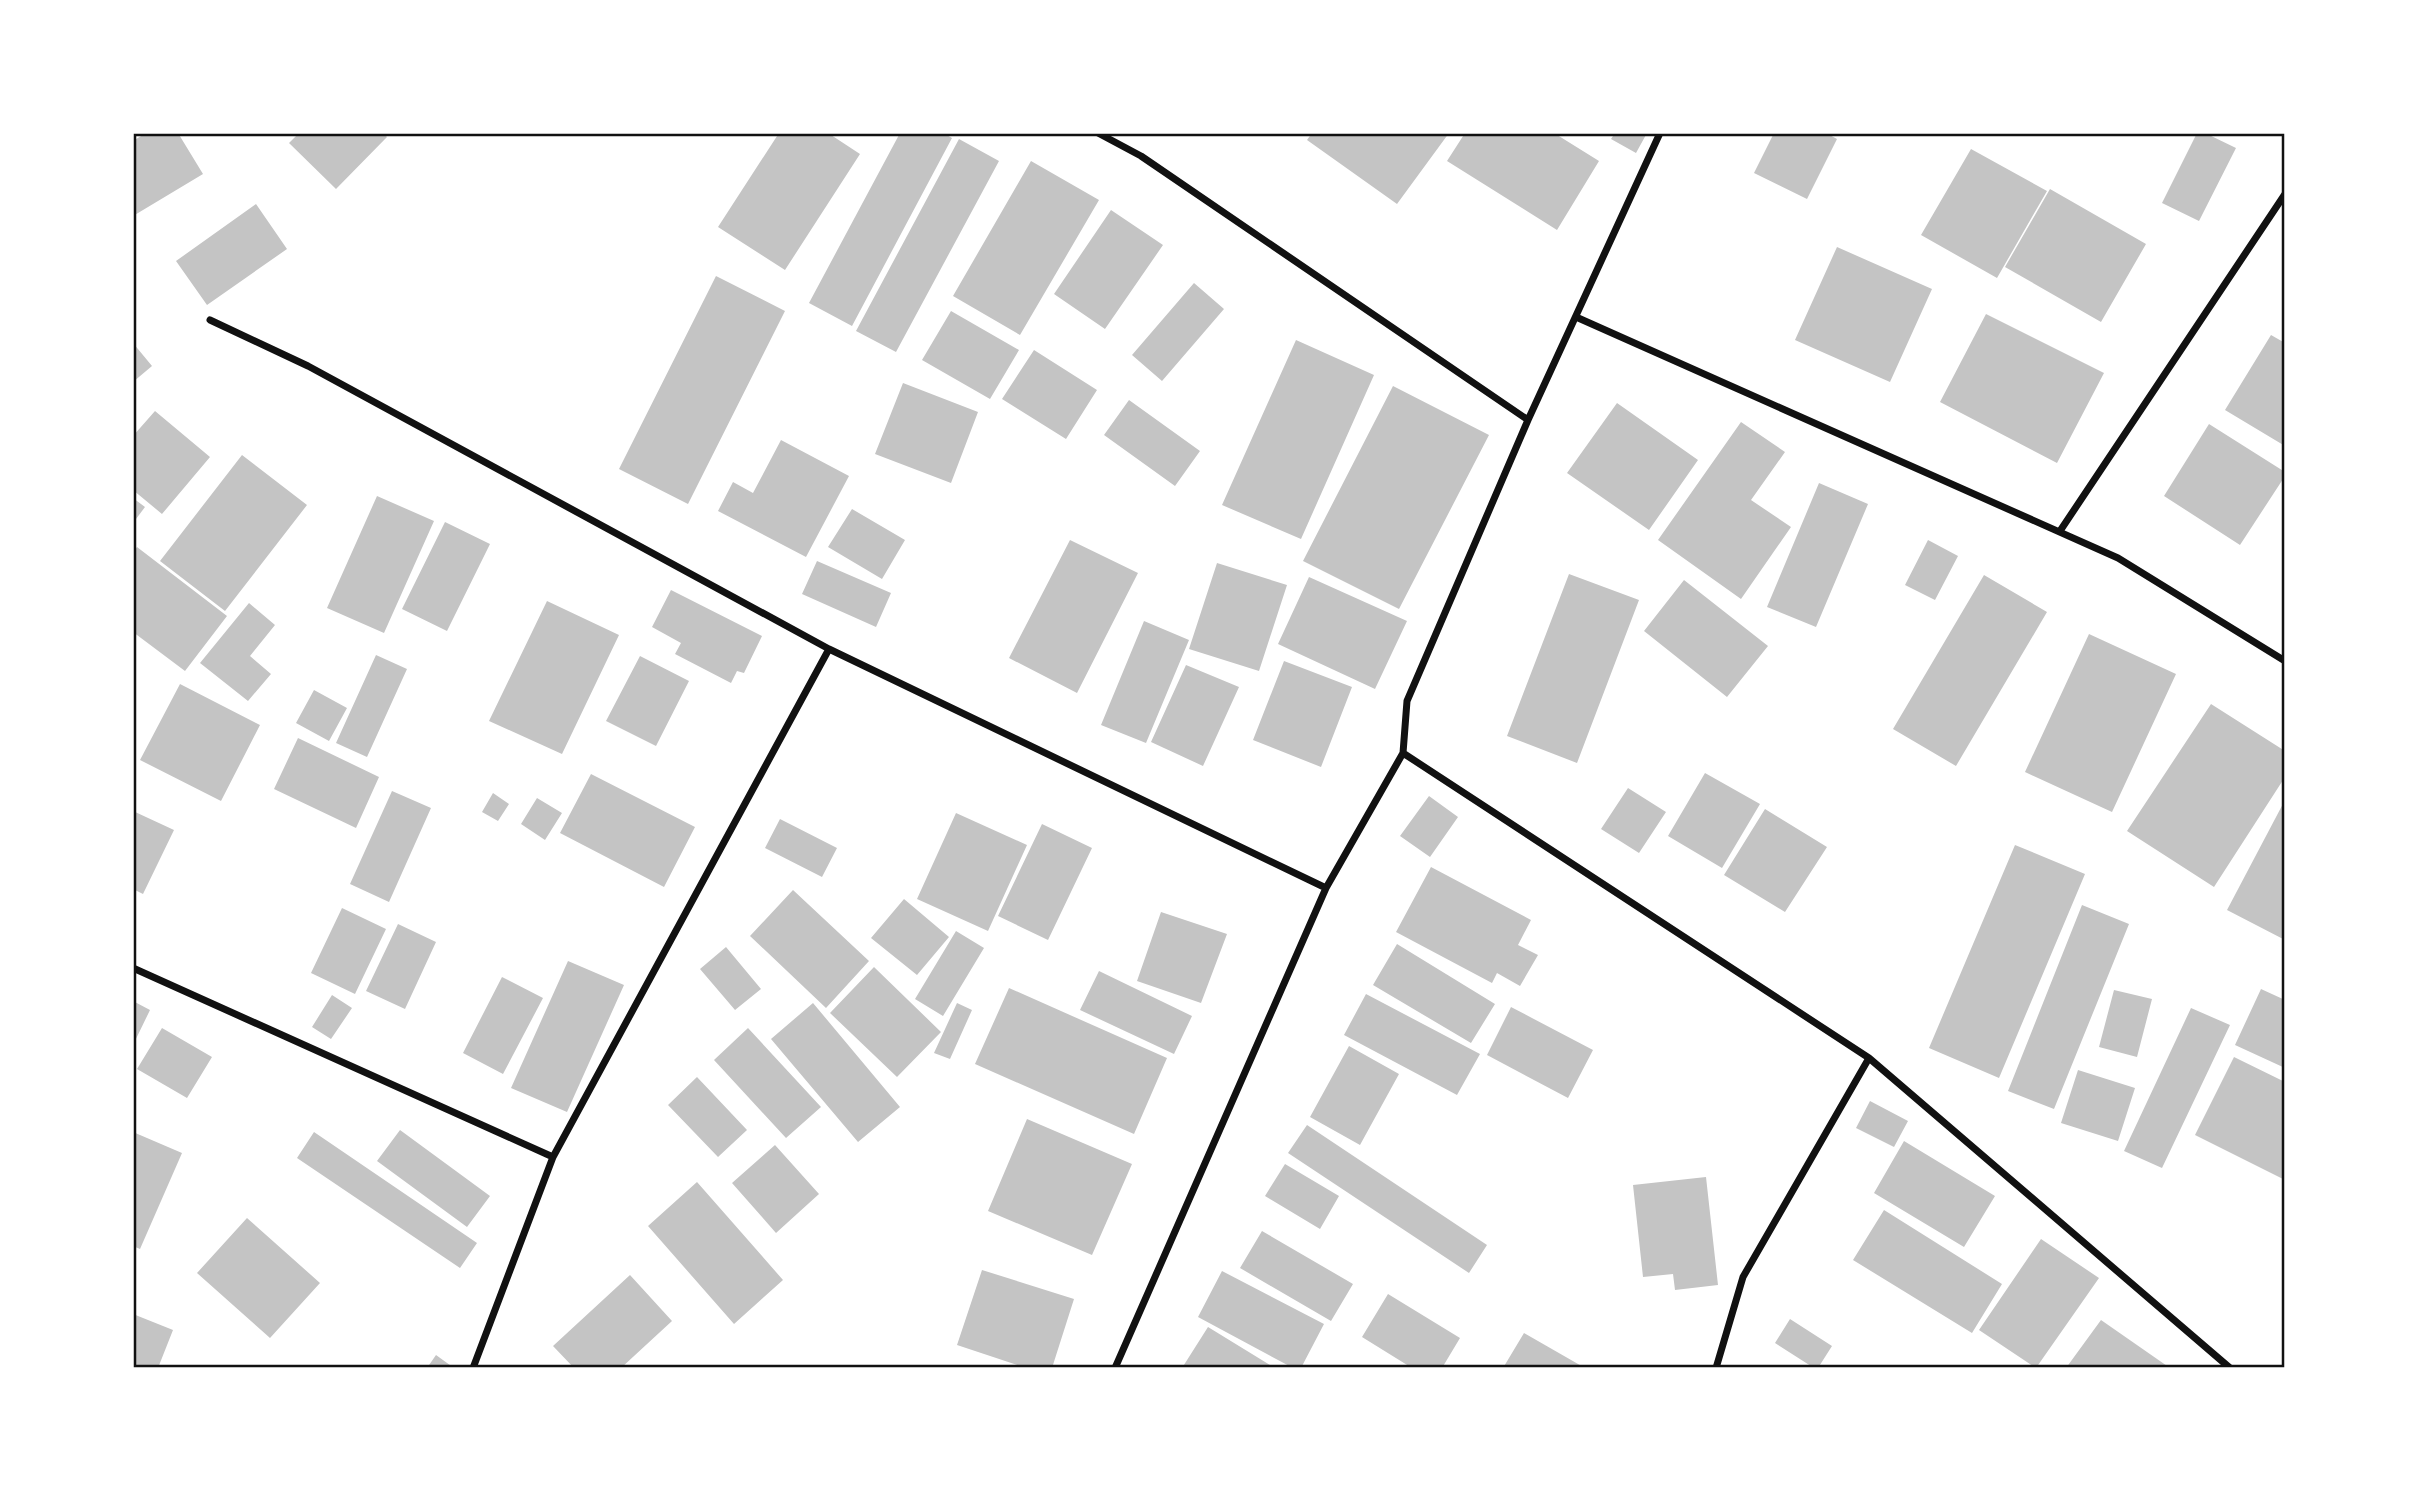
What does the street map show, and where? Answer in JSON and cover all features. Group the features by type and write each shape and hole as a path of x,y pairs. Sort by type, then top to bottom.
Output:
{"street":[{"path":"1098,133 1141,156 1528,420"},
{"path":"1115,1368 1326,888 1403,753 1407,701 1528,420 1660,133"},
{"path":"2060,531 2285,194"},
{"path":"1576,317 2119,558 2285,662"},
{"path":"211,320 308,366 829,649 1326,888"},
{"path":"473,1368 553,1157 829,649"},
{"path":"1403,753 1868,1058 2230,1368"},
{"path":"133,968 553,1157"},
{"path":"1716,1368 1743,1277 1868,1058"}],"building":[{"path":"146,133 178,133 203,174 133,216 133,141"},
{"path":"299,133 383,133 387,137 336,189 289,143"},
{"path":"779,133 828,133 860,154 785,270 718,227"},
{"path":"900,133 943,133 952,138 852,326 809,303"},
{"path":"1312,133 1449,133 1397,204 1307,140"},
{"path":"1465,133 1554,133 1599,161 1557,230 1447,161"},
{"path":"1615,133 1647,133 1636,153 1611,139"},
{"path":"1774,133 1826,133 1837,139 1807,199 1754,173"},
{"path":"2197,133 2205,133 2236,148 2199,221 2162,203"},
{"path":"959,139 999,161 896,352 856,331"},
{"path":"1971,149 2047,191 1997,278 1921,235"},
{"path":"1031,161 1099,200 1020,335 953,296"},
{"path":"2050,189 2146,244 2101,322 2005,267"},
{"path":"256,204 287,249 207,305 176,261"},
{"path":"1111,210 1163,245 1105,329 1054,294"},
{"path":"1837,247 1932,289 1890,382 1795,340"},
{"path":"716,276 785,311 688,504 619,469"},
{"path":"1194,283 1224,309 1162,381 1132,355"},
{"path":"951,311 1019,350 990,399 922,360"},
{"path":"1986,314 2104,373 2057,463 1940,402"},
{"path":"2271,335 2285,343 2285,446 2225,410"},
{"path":"1296,340 1374,375 1301,539 1222,505"},
{"path":"133,343 152,366 133,382"},
{"path":"1034,350 1097,390 1066,439 1002,399"},
{"path":"903,383 978,412 951,483 875,454"},
{"path":"1393,386 1489,435 1399,609 1303,561"},
{"path":"1129,400 1200,451 1175,486 1104,435"},
{"path":"1617,403 1698,460 1649,530 1567,473"},
{"path":"155,411 210,457 162,514 133,490 133,436"},
{"path":"1741,422 1785,452 1751,500 1791,527 1741,599 1658,540"},
{"path":"2209,424 2285,472 2240,545 2164,496"},
{"path":"781,440 849,476 806,557 718,511 733,482 753,493"},
{"path":"242,455 307,505 225,611 160,561"},
{"path":"1819,483 1868,504 1816,627 1767,607"},
{"path":"377,496 434,521 384,633 327,608"},
{"path":"133,498 145,507 133,523"},
{"path":"852,509 905,540 882,579 828,547"},
{"path":"445,522 490,544 447,631 402,609"},
{"path":"1070,540 1138,573 1077,693 1009,658"},
{"path":"1928,540 1958,556 1935,600 1905,585"},
{"path":"137,547 227,616 185,671 133,632 133,553"},
{"path":"817,561 891,593 876,627 802,594"},
{"path":"1217,563 1287,585 1259,671 1189,649"},
{"path":"1569,574 1639,600 1577,763 1507,736"},
{"path":"1984,575 2047,612 1956,766 1893,729"},
{"path":"1309,577 1407,621 1375,689 1278,644"},
{"path":"1684,580 1768,646 1727,697 1644,631"},
{"path":"671,590 762,636 744,673 737,671 731,683 675,654 681,643 652,627"},
{"path":"547,601 619,635 562,754 489,721"},
{"path":"249,603 275,625 250,656 271,674 248,701 200,663"},
{"path":"1144,621 1189,640 1146,743 1101,725"},
{"path":"2089,634 2176,674 2112,812 2025,772"},
{"path":"376,655 407,669 367,757 336,743"},
{"path":"640,656 689,681 656,746 606,721"},
{"path":"1284,661 1352,687 1321,767 1253,740"},
{"path":"1186,665 1239,687 1203,766 1151,742"},
{"path":"180,684 260,725 221,801 140,760"},
{"path":"314,690 347,708 329,741 296,723"},
{"path":"2211,704 2285,751 2285,777 2214,887 2127,831"},
{"path":"298,738 379,777 356,828 274,789"},
{"path":"1705,773 1760,804 1722,868 1668,836"},
{"path":"591,774 695,827 664,887 560,833"},
{"path":"1628,788 1666,812 1639,853 1601,829"},
{"path":"392,791 431,808 389,902 350,884"},
{"path":"493,793 509,804 498,821 482,812"},
{"path":"1429,796 1458,817 1430,857 1400,836"},
{"path":"537,798 562,813 545,840 521,824"},
{"path":"2285,800 2285,940 2227,910"},
{"path":"1765,809 1827,847 1785,912 1724,875"},
{"path":"133,811 174,830 143,894 133,889"},
{"path":"956,813 1027,845 988,931 917,899"},
{"path":"780,819 837,848 822,877 765,848"},
{"path":"1042,824 1092,848 1048,940 998,916"},
{"path":"2015,845 2085,874 1999,1078 1929,1048"},
{"path":"1431,867 1531,920 1518,945 1538,955 1520,986 1497,973 1492,983 1396,932"},
{"path":"793,890 869,961 826,1008 750,936"},
{"path":"904,899 949,937 917,975 871,938"},
{"path":"2082,905 2129,924 2054,1109 2008,1091"},
{"path":"342,908 386,929 355,994 311,973"},
{"path":"1161,912 1227,934 1201,1003 1137,981"},
{"path":"398,924 436,942 405,1009 366,991"},
{"path":"956,931 984,948 943,1016 915,999"},
{"path":"1397,944 1495,1004 1471,1043 1373,985"},
{"path":"726,947 761,989 735,1010 700,969"},
{"path":"568,961 624,985 567,1112 511,1088"},
{"path":"874,967 941,1032 897,1077 830,1013"},
{"path":"1099,971 1192,1016 1174,1054 1080,1010"},
{"path":"502,977 543,998 503,1074 463,1053"},
{"path":"1009,988 1167,1058 1134,1134 975,1064"},
{"path":"2261,989 2285,1000 2285,1068 2235,1045"},
{"path":"2114,990 2152,999 2137,1057 2099,1047"},
{"path":"1366,994 1480,1054 1457,1095 1344,1035"},
{"path":"332,995 352,1008 331,1039 312,1027"},
{"path":"133,1001 150,1010 133,1045"},
{"path":"813,1003 900,1107 858,1142 771,1039"},
{"path":"957,1003 972,1010 950,1059 934,1053"},
{"path":"1511,1007 1593,1050 1568,1098 1487,1055"},
{"path":"2191,1008 2230,1025 2162,1168 2124,1151"},
{"path":"162,1028 212,1057 187,1098 137,1069"},
{"path":"748,1028 821,1107 786,1138 714,1060"},
{"path":"1349,1046 1399,1074 1360,1145 1310,1117"},
{"path":"2234,1057 2285,1082 2285,1180 2195,1135"},
{"path":"2078,1070 2135,1088 2118,1141 2061,1123"},
{"path":"697,1077 747,1130 718,1157 668,1105"},
{"path":"1870,1101 1908,1121 1894,1147 1856,1128"},
{"path":"1027,1119 1132,1164 1092,1255 988,1211"},
{"path":"1307,1125 1487,1245 1469,1273 1288,1153"},
{"path":"400,1130 490,1196 467,1227 377,1161"},
{"path":"133,1132 182,1153 140,1249 133,1246"},
{"path":"314,1132 477,1243 460,1268 297,1158"},
{"path":"1904,1141 1995,1196 1964,1247 1874,1193"},
{"path":"775,1145 819,1194 776,1233 732,1183"},
{"path":"1285,1164 1339,1196 1320,1229 1265,1196"},
{"path":"1706,1177 1718,1285 1675,1290 1673,1274 1643,1277 1633,1185"},
{"path":"697,1182 783,1280 734,1324 648,1226"},
{"path":"1884,1210 2002,1284 1972,1333 1853,1260"},
{"path":"247,1218 320,1283 270,1338 197,1273"},
{"path":"1262,1231 1353,1284 1331,1321 1240,1268"},
{"path":"2041,1239 2099,1278 2036,1368 1979,1330"},
{"path":"982,1270 1074,1299 1052,1368 1026,1368 957,1345"},
{"path":"1222,1271 1324,1324 1301,1368 1293,1368 1198,1317"},
{"path":"630,1275 672,1321 621,1368 574,1368 553,1346"},
{"path":"1388,1294 1460,1338 1442,1368 1412,1368 1362,1337"},
{"path":"133,1314 173,1330 158,1368 133,1368"},
{"path":"1790,1319 1832,1346 1818,1368 1775,1343"},
{"path":"2101,1320 2170,1368 2066,1368"},
{"path":"1208,1327 1275,1368 1182,1368"},
{"path":"1524,1333 1585,1368 1503,1368"},
{"path":"436,1355 454,1368 427,1368"}]}
